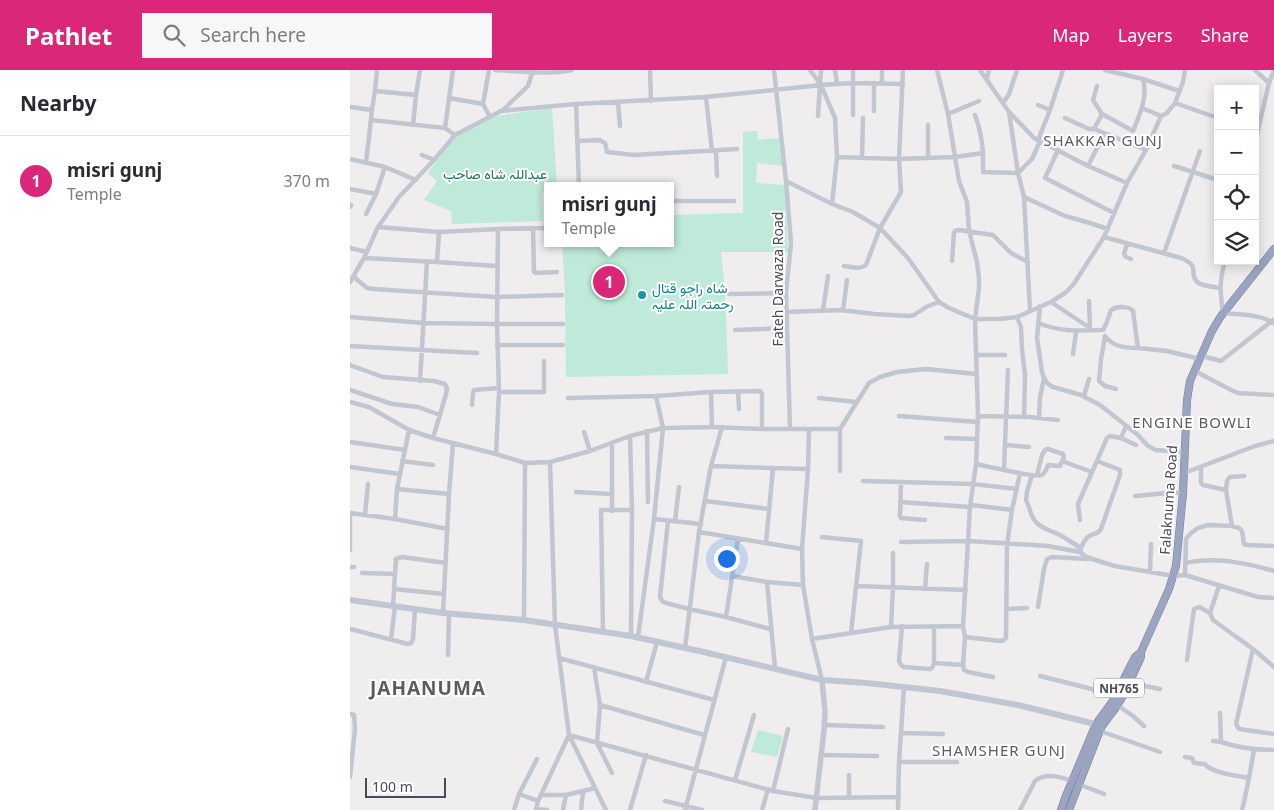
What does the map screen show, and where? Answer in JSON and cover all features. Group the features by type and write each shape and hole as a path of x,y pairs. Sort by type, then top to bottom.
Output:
{"highway":[{"name":"Falaknuma Road","path":"1114,701 1131,680 1174,576 1178,556 1187,400 1190,381 1212,331 1223,313 1274,249"},
{"name":"Falaknuma Road","path":"1061,810 1099,727 1114,701 1135,656 1141,652"},
{"name":"Falaknuma Road","path":"1069,810 1075,782"}],"main road":[{"path":"350,600 446,613 524,620 638,637 822,680 939,691 1018,705 1099,727"}],"street":[{"path":"366,163 377,70"},
{"path":"413,125 420,70"},
{"path":"445,128 453,70"},
{"path":"489,70 483,104 490,117"},
{"path":"494,70 532,73 572,70"},
{"path":"650,70 651,101"},
{"name":"Fateh Darwaza Road","path":"774,70 791,243 786,293 790,428"},
{"path":"810,70 821,84 835,118 837,157 832,204"},
{"path":"818,116 821,70"},
{"path":"835,70 837,84"},
{"path":"853,70 853,115"},
{"path":"882,70 882,83"},
{"path":"844,266 857,268 866,265 880,228 901,192 899,158 903,70"},
{"path":"937,70 948,114 958,181 967,202 969,231 979,278 975,319 978,422 976,464 970,506 963,626 965,637 963,665 965,672 993,677"},
{"path":"980,70 1009,112 1034,138 1088,166 1127,183"},
{"path":"987,78 989,70"},
{"path":"1003,103 1010,94 1017,70"},
{"path":"975,115 982,139 983,172 1018,173 1032,160 1063,70"},
{"path":"1106,70 1143,79 1179,91"},
{"path":"786,181 832,204 853,212 880,228 908,258 939,302 949,308 975,319 1017,317 1051,302 1066,293 1073,285 1104,237 1127,183 1146,150 1161,116 1167,113 1175,103 1185,70"},
{"path":"1255,70 1269,83"},
{"path":"1259,120 1274,71"},
{"path":"350,282 364,258 378,227 399,198 455,135 500,112 528,86 532,73"},
{"path":"1097,86 1093,100 1102,114 1133,131 1142,108 1146,88 1143,79"},
{"path":"874,83 874,111"},
{"path":"500,112 576,104 706,97 821,84 903,84"},
{"path":"375,91 416,95"},
{"path":"706,97 718,176"},
{"path":"449,98 483,104"},
{"path":"948,114 979,101"},
{"path":"618,102 620,126"},
{"path":"1175,103 1214,117"},
{"path":"576,104 579,182"},
{"path":"1038,105 1050,110"},
{"path":"350,107 372,110"},
{"path":"1142,108 1161,116"},
{"path":"1009,112 1018,173 1024,197 1030,310"},
{"path":"1094,129 1102,114"},
{"path":"862,157 863,118"},
{"path":"1065,118 1088,129 1094,129 1146,150"},
{"path":"372,120 445,128 455,135"},
{"path":"928,125 928,158"},
{"path":"1088,166 1104,134"},
{"path":"578,141 599,140 605,143 607,152 634,155 737,149"},
{"path":"1058,150 1045,178 1114,213"},
{"path":"1164,253 1200,151"},
{"path":"837,157 928,158 983,153"},
{"path":"422,155 434,160"},
{"path":"350,159 385,167 416,180"},
{"path":"1174,166 1214,179"},
{"path":"366,214 376,194 385,167"},
{"path":"350,189 376,194"},
{"path":"1024,197 1065,216 1108,229"},
{"path":"674,201 734,201"},
{"path":"378,227 439,232 544,228"},
{"path":"533,228 534,272 557,272"},
{"path":"496,454 499,390 496,297 498,229"},
{"path":"952,261 955,231 969,231 993,235 1011,253 1028,262"},
{"path":"437,262 439,232"},
{"path":"1104,237 1181,258 1194,268 1194,278 1196,281 1220,288"},
{"path":"1127,244 1124,254 1131,259"},
{"path":"350,248 367,252"},
{"path":"364,258 497,266"},
{"path":"420,381 427,262"},
{"path":"1224,265 1220,288 1223,313 1261,317 1273,321"},
{"path":"823,310 828,276"},
{"path":"354,277 367,288 372,289 496,297 562,295"},
{"path":"844,310 847,280"},
{"path":"729,294 786,293"},
{"path":"1090,301 1090,329"},
{"path":"787,312 844,310 909,316 939,302"},
{"path":"1051,302 1090,329"},
{"path":"1039,418 1044,378 1037,338 1040,306"},
{"path":"1116,389 1105,386 1099,381 1105,337 1103,330 1111,310 1115,308 1131,309 1133,311 1138,348"},
{"path":"350,317 423,323 563,324"},
{"path":"1017,317 1021,327 1025,375 1024,417"},
{"path":"1105,337 1115,345 1167,351 1221,361 1273,321"},
{"path":"1038,323 1048,327 1076,332 1090,329 1103,330"},
{"path":"735,330 787,328"},
{"path":"1073,354 1076,332"},
{"path":"497,345 563,345"},
{"path":"350,346 477,353"},
{"path":"976,356 1005,356"},
{"path":"472,406 474,390 544,392 544,361"},
{"path":"350,365 383,377 443,383 446,386 446,394 433,438"},
{"path":"840,471 840,429 869,383 880,377 897,372 926,369 976,374"},
{"path":"1004,469 1008,370"},
{"path":"1195,371 1238,393 1274,395"},
{"path":"1044,378 1053,387 1084,396 1100,405 1152,448 1185,452"},
{"path":"1084,396 1089,379"},
{"path":"350,390 392,404 418,407 440,415"},
{"path":"568,398 656,396 759,390 761,392 762,429"},
{"path":"738,391 739,409"},
{"path":"711,392 712,427"},
{"path":"638,637 654,519 663,428 656,396"},
{"path":"819,398 856,402"},
{"path":"350,402 369,407 409,430 525,463 550,462 590,451 630,436 663,428 840,429"},
{"path":"899,416 978,422"},
{"path":"978,416 1058,420"},
{"path":"1121,438 1126,426"},
{"path":"685,648 699,532 722,427"},
{"path":"809,429 802,549 803,585 812,639 822,680 825,712 816,810"},
{"path":"396,519 397,488 409,430"},
{"path":"647,431 648,502"},
{"path":"584,432 590,451"},
{"path":"630,436 632,510 631,636"},
{"path":"1080,520 1077,505 1107,438 1110,436 1121,438 1136,445"},
{"path":"946,438 977,439"},
{"path":"1184,473 1274,441"},
{"path":"350,442 405,450"},
{"path":"612,443 612,511"},
{"path":"448,655 444,594 453,444"},
{"path":"1006,445 1029,447"},
{"path":"976,464 1020,473 1034,475 1039,476 1043,474 1048,465 1059,466 1063,454 1046,449 1042,454 1034,475 1027,492 1026,500 1031,515 1042,527 1060,536 1080,550 1085,556 1092,559 1115,566 1174,576 1185,575 1258,597 1274,598"},
{"path":"402,461 433,465"},
{"path":"1062,461 1092,472"},
{"path":"1080,550 1089,536 1098,533 1101,529 1121,472 1097,461"},
{"path":"550,462 555,625 569,735 606,810"},
{"path":"524,620 525,463"},
{"path":"712,466 808,469"},
{"path":"350,467 400,474"},
{"path":"1201,467 1201,483 1203,485 1226,490"},
{"path":"766,543 773,468"},
{"path":"965,637 1000,641 1004,640 1006,636 1007,544 1020,473"},
{"path":"1232,526 1226,490 1228,481 1230,477 1244,476"},
{"path":"863,481 973,484 1017,488"},
{"path":"901,482 901,518 925,520"},
{"path":"365,515 368,484"},
{"path":"675,521 679,487"},
{"path":"397,488 450,494"},
{"path":"576,492 611,494"},
{"path":"1135,496 1167,492 1183,493"},
{"path":"705,501 769,509"},
{"path":"900,502 1012,510"},
{"path":"603,632 601,510 632,510"},
{"path":"350,550 350,513 448,529"},
{"path":"654,519 701,524"},
{"path":"668,521 660,597 662,601 770,628"},
{"path":"1185,575 1186,540 1198,528 1208,525 1232,526 1242,531 1243,542 1247,545 1274,546"},
{"path":"699,532 802,549"},
{"path":"726,617 738,538"},
{"path":"822,538 861,541 851,633"},
{"path":"901,542 968,541 1080,550"},
{"path":"1150,572 1151,544"},
{"path":"891,626 893,553"},
{"path":"1038,607 1046,559 1052,557 1092,559"},
{"path":"391,639 396,558 446,563"},
{"path":"1185,562 1195,560 1222,561 1274,571"},
{"path":"924,589 927,564"},
{"path":"362,573 395,574"},
{"path":"732,576 767,582 803,585"},
{"path":"767,582 774,668"},
{"path":"856,586 966,590"},
{"path":"1210,613 1219,586"},
{"path":"394,589 444,594"},
{"path":"1187,660 1194,609 1199,607 1210,613 1213,620 1253,648 1274,667"},
{"path":"1006,609 1027,608"},
{"path":"350,629 408,644 412,642 415,609"},
{"path":"812,639 891,626 963,626"},
{"path":"902,626 899,661 901,665 904,667 930,669 934,663 934,627"},
{"path":"646,682 657,642"},
{"path":"1253,648 1236,724 1239,729 1274,734"},
{"path":"686,808 726,657"},
{"path":"559,658 714,700"},
{"path":"934,663 963,665"},
{"path":"594,667 600,705 597,743 612,773"},
{"path":"1040,676 1100,692 1144,726"},
{"path":"1131,680 1140,685 1160,689"},
{"path":"898,810 904,687"},
{"path":"600,705 704,735"},
{"path":"1220,712 1221,742"},
{"path":"350,714 354,715 355,718 350,777"},
{"path":"735,780 754,714"},
{"path":"824,726 883,726"},
{"path":"1099,727 1160,752"},
{"path":"762,810 788,730"},
{"path":"902,733 943,734"},
{"path":"569,735 770,790 817,798 899,797"},
{"path":"547,810 536,810 538,801 569,735"},
{"path":"1213,741 1254,750 1274,750"},
{"path":"1242,810 1254,750"},
{"path":"630,810 646,755"},
{"path":"821,755 877,756"},
{"path":"1185,757 1192,758 1194,763 1205,764 1208,768 1220,772 1249,778"},
{"path":"514,810 519,794 537,759"},
{"path":"899,762 957,762"},
{"path":"849,775 849,798"},
{"path":"1020,810 1035,781 1038,778 1048,776 1056,776 1075,782 1104,794"},
{"path":"541,795 566,796 595,788"},
{"path":"581,810 583,792"},
{"path":"519,794 538,801"},
{"path":"563,810 566,796"},
{"path":"665,801 686,808 702,810"}],"green space":[{"name":"عبداللہ شاہ صاحب","path":"552,108 557,182 544,182 544,192 542,192 543,221 452,224 451,211 424,200 437,181 428,173 448,145 457,136 496,116"},
{"path":"757,131 758,140 779,138 783,166 757,163 756,183 785,185 788,252 721,252 725,290 728,374 566,377 565,290 562,247 674,247 674,215 743,213 743,132"},
{"path":"758,730 783,736 777,757 751,752"}],"place":[{"name":"misri gunj","path":"609,282"},
{"name":"شاہ راجو قتال رحمتہ اللہ علیہ","path":"642,295"}],"district":[{"name":"SHAKKAR GUNJ","path":"1103,140"},
{"name":"ENGINE BOWLI","path":"1192,422"},
{"name":"JAHANUMA","path":"428,688"},
{"name":"SHAMSHER GUNJ","path":"999,750"}]}
